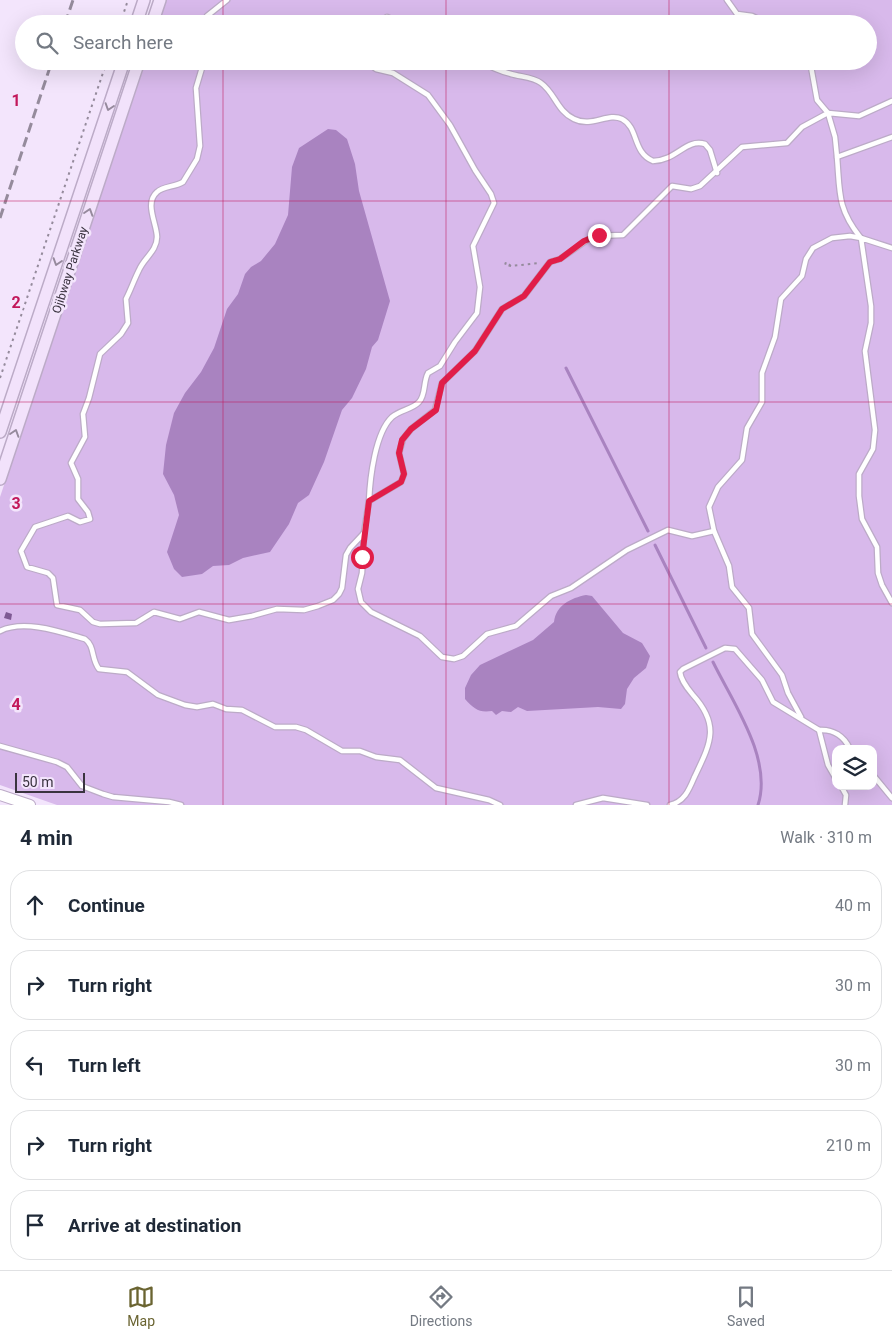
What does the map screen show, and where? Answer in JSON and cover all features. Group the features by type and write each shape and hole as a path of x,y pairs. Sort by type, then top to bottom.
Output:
{"main road":[{"path":"139,15 144,0"},
{"path":"155,15 160,0"},
{"name":"Ojibway Parkway","path":"0,432 121,70"},
{"name":"Ojibway Parkway","path":"0,479 136,70"}],"street":[{"path":"0,795 30,805"}],"lane":[{"path":"208,15 227,0"},
{"path":"727,0 738,14 745,15"},
{"path":"201,70 196,88 199,153 183,182 159,190 155,195 153,220 157,235 156,244 138,271 133,287 126,298 128,318 125,329 100,354 83,414 85,437 71,463 78,479 78,499 88,512 90,519 80,522 68,516 35,527 25,541 22,558 27,567 48,573 53,578 57,605 80,610 93,622 131,624 154,612 180,619 199,612 228,620 281,609 307,610 333,600 342,588 346,556 350,548 363,536"},
{"path":"380,70 393,73 428,94 450,125 474,170 491,194 494,203 473,246 480,287 478,313 454,342 440,366 428,373 419,403 402,410 387,422 379,440 371,472 369,501 363,536 362,574 358,589 361,602 372,612 420,636 442,657 454,660 463,656 487,634 516,626 550,596 571,588 627,550 668,530 692,536 714,531"},
{"path":"497,70 539,81 561,110 575,120 588,123 615,117 622,119 631,129 642,155 653,161 666,160 694,143 705,144 710,150 717,173"},
{"path":"812,70 817,100 828,114 837,157 841,204 850,224 861,238 871,306 871,323 865,351 875,430 873,449 859,474 859,496 862,520 877,547 878,573 892,603"},
{"path":"369,501 401,482 404,474 399,453 402,440 411,429 436,410 442,383 475,351 502,309 524,296 550,262 560,259 593,236 622,235 667,188 676,186 691,189 700,186 717,173 742,147 787,143 802,127 828,114 859,116 892,101"},
{"path":"837,157 892,137"},
{"path":"802,717 791,699 782,675 761,650 752,634 748,608 732,587 730,566 714,531 709,507 712,496 742,460 747,428 762,402 762,373 775,337 781,299 802,276 806,259 813,248 832,238 850,236 892,248"},
{"path":"0,631 19,627 31,628 85,639 91,644 92,657 99,668 127,672 163,698 191,707 213,704 226,709 242,710 275,727 296,727 342,751 360,751 376,757 400,760 436,788 489,800 500,805"},
{"path":"670,805 681,800 690,788 708,748 711,733 711,722 704,707 680,676 683,668 724,648 734,649 762,680 773,702 790,713 802,717 819,730 829,730 840,735 847,745"},
{"path":"819,730 828,765 832,772"},
{"path":"0,746 57,762 67,767 82,786 113,797 169,802 181,805"},
{"path":"877,780 892,798"},
{"path":"843,790 846,795 845,805"},
{"path":"576,805 603,798 647,805"}],"path":[{"path":"123,15 128,0"},
{"path":"0,378 104,70"},
{"path":"511,266 550,262"}],"shaded area":[{"path":"166,0 892,0 892,805 57,805 0,785 0,497 143,70 877,70 877,15 162,15"},
{"path":"328,129 336,130 347,139 355,164 359,191 390,301 378,340 372,347 366,369 352,398 342,410 324,462 309,495 298,503 289,524 270,552 243,558 229,565 213,566 202,574 182,577 174,569 167,552 179,515 174,495 163,474 166,445 174,413 185,393 201,372 214,348 227,309 238,294 245,274 251,267 261,261 275,244 288,215 292,167 299,148"},
{"path":"586,595 592,596 623,633 642,643 650,656 646,668 634,678 627,689 625,704 621,709 598,707 527,711 518,707 511,712 502,711 496,715 492,711 477,710 465,699 465,688 471,675 480,665 533,640 554,622 555,616 565,603"}],"building":[{"path":"6,612 12,614 11,620 4,618"}],"waterway":[{"path":"566,368 648,531"},
{"path":"655,545 706,648"},
{"path":"713,662 740,713 756,750 761,787 758,805"}],"railway":[{"path":"68,15 73,0"},
{"path":"0,218 49,70"}],"route":[{"path":"362,557 366,509 369,501 401,482 404,474 399,453 402,440 411,429 436,410 442,383 475,351 486,337 502,309 524,296 550,262 560,259 584,241 599,235"}]}
